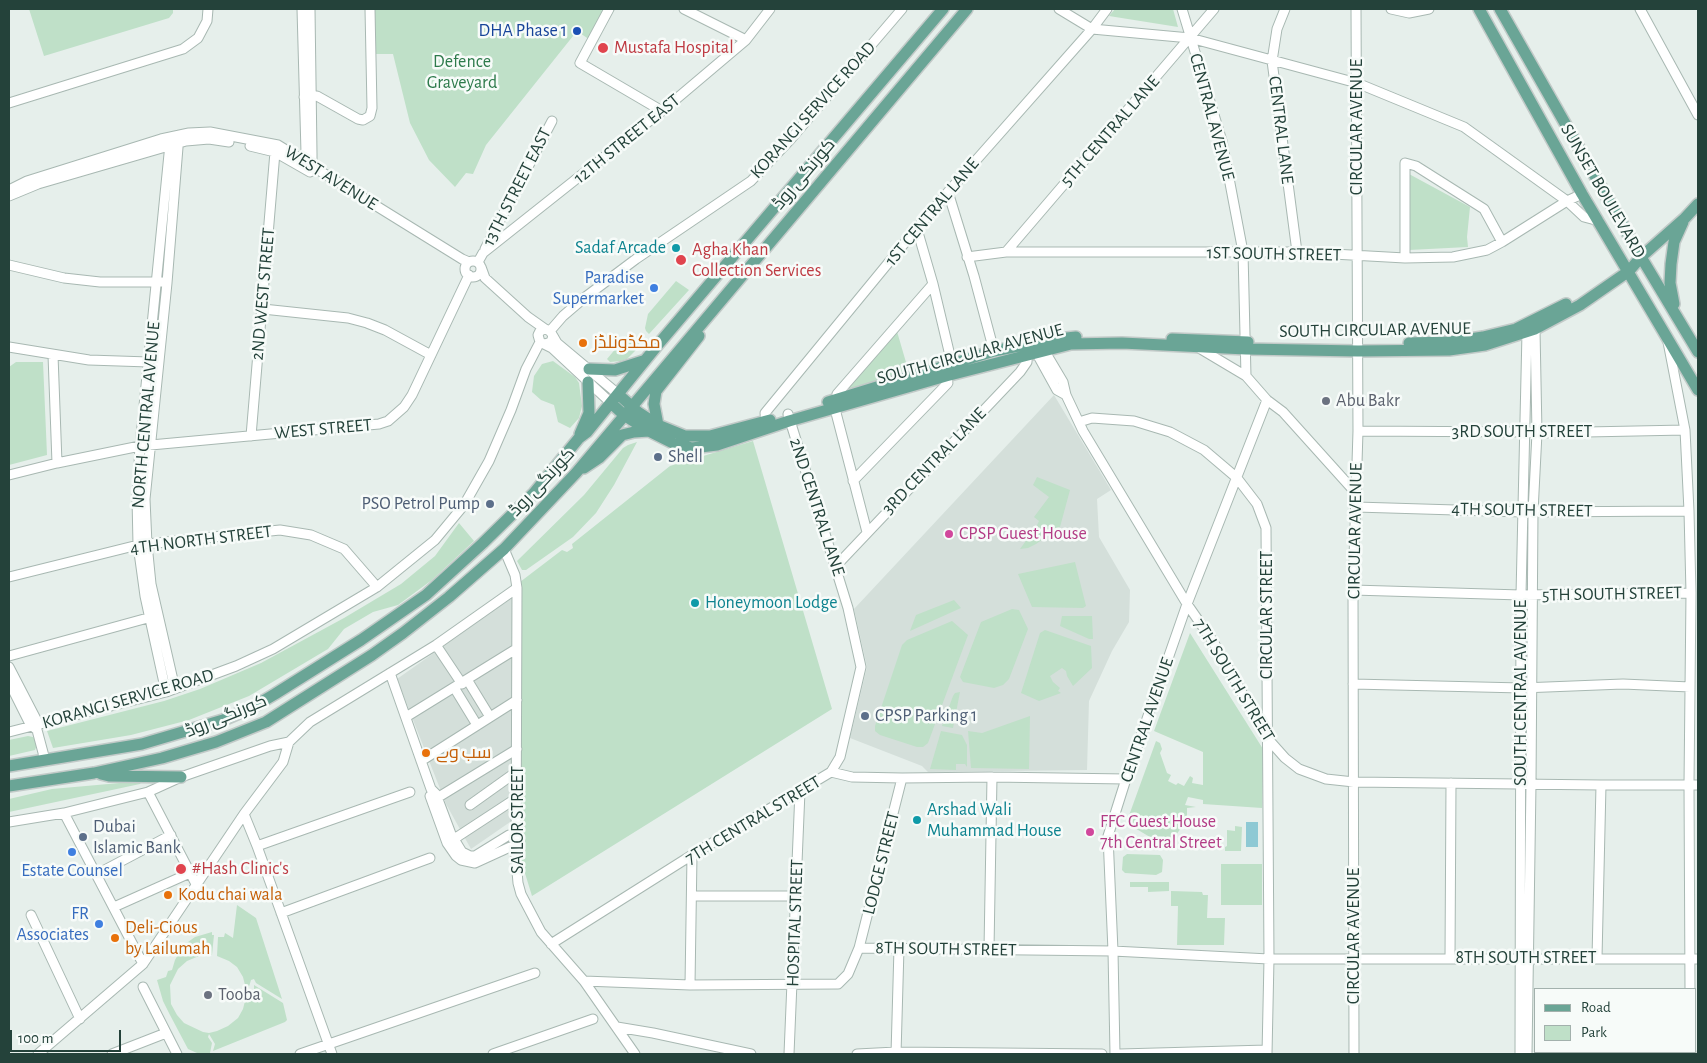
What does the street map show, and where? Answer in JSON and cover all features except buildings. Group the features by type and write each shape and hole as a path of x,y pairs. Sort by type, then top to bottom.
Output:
{"main road":[{"name":"کورنگی روڈ","path":"9,766 142,744 191,731 253,707 360,640 426,594 483,543 534,493 943,9"},
{"name":"کورنگی روڈ","path":"9,786 94,773 162,758 216,742 266,722 403,633 449,597 504,549 576,473 967,9"},
{"name":"SUNSET BOULEVARD","path":"1479,9 1582,194 1698,390"},
{"name":"SUNSET BOULEVARD","path":"1500,9 1641,257 1698,352"},
{"path":"1682,324 1672,299 1670,283 1671,264 1674,242 1685,218 1698,204"},
{"name":"SOUTH CIRCULAR AVENUE","path":"837,404 994,351 1063,338 1122,336 1246,345 1449,350 1485,345 1531,331 1580,305 1641,257 1685,218"},
{"name":"SOUTH CIRCULAR AVENUE","path":"1358,347 1450,342 1516,329 1578,298 1627,268"},
{"path":"576,473 599,458 622,435 654,428 656,391 698,338 704,320"},
{"name":"SOUTH CIRCULAR AVENUE","path":"614,399 673,443 692,448 717,445 788,418 837,404 1071,344 1122,344 1199,348 1246,345"},
{"path":"589,368 615,370 645,361"},
{"path":"579,438 589,413 588,382"},
{"name":"SOUTH CIRCULAR AVENUE","path":"654,428 686,436 703,437 766,421 788,418"},
{"path":"94,773 109,776 181,777"}],"street":[{"path":"9,103 183,49 198,38 206,21 208,9"},
{"path":"302,9 308,97"},
{"path":"306,166 310,9"},
{"path":"308,97 317,96 358,119 364,120 370,116 372,108 370,9"},
{"path":"609,9 580,64 662,111"},
{"path":"684,9 746,40"},
{"name":"12TH STREET EAST","path":"473,268 483,253 662,111 746,40 770,9"},
{"name":"KORANGI SERVICE ROAD","path":"9,732 36,727 171,690 236,666 272,649 377,587 436,540 464,505 489,461 526,369 545,336 563,316 628,264 751,181 790,140 902,9"},
{"path":"1059,9 1092,29 1190,38 1357,83 1464,127 1567,201 1584,217 1598,221"},
{"name":"1ST CENTRAL LANE","path":"766,421 765,413 917,229 1092,29 1107,9"},
{"name":"CENTRAL AVENUE","path":"1182,9 1222,141 1244,252 1246,376"},
{"name":"5TH CENTRAL LANE","path":"1006,252 1214,9"},
{"name":"CENTRAL LANE","path":"1285,9 1277,29 1272,61 1297,252"},
{"name":"CIRCULAR AVENUE","path":"1354,1054 1353,590 1358,431 1356,9"},
{"path":"1391,9 1409,13 1429,9"},
{"path":"1640,9 1698,115"},
{"name":"13TH STREET EAST","path":"483,253 552,121"},
{"name":"WEST AVENUE","path":"9,190 91,160 210,132 278,145 306,166 460,263 473,268 483,281 526,321 589,368 614,399"},
{"name":"WEST AVENUE","path":"9,196 38,184 175,140 209,139 275,152 306,166"},
{"name":"NORTH CENTRAL AVENUE","path":"142,545 175,140"},
{"name":"2ND WEST STREET","path":"251,436 275,152"},
{"path":"1405,258 1405,163 1416,166 1484,209 1502,242"},
{"path":"948,192 974,276 994,351"},
{"name":"1ST SOUTH STREET","path":"968,257 1006,252 1297,252 1405,258 1454,257 1487,250 1567,201 1582,194"},
{"path":"917,229 933,284 952,364"},
{"path":"9,265 64,278 100,282 162,282"},
{"name":"WEST STREET","path":"9,475 140,446 379,424 388,421 404,407 412,395 473,268"},
{"name":"NORTH CENTRAL AVENUE","path":"162,282 149,362 136,498 153,616 171,690"},
{"path":"867,532 853,481 837,404 837,394 933,284"},
{"path":"263,309 348,318 367,323 385,330 431,355"},
{"path":"1527,1054 1525,958 1531,784 1526,688 1533,595 1533,512 1537,433 1531,331"},
{"name":"SOUTH CENTRAL AVENUE","path":"1520,1054 1525,958 1521,784 1526,688 1521,595 1522,512 1531,331"},
{"path":"1666,335 1685,430 1690,511 1690,687 1694,784 1694,958 1690,988"},
{"name":"WEST AVENUE","path":"545,336 552,348 588,382 614,399"},
{"path":"9,347 89,360 149,362"},
{"path":"1199,348 1246,376 1267,400 1283,412 1355,492"},
{"name":"7TH SOUTH STREET","path":"1035,352 1063,382 1066,395 1083,432 1187,604 1214,643 1268,739 1285,758 1299,769 1326,779 1354,782 1601,785 1694,784"},
{"name":"3RD CENTRAL LANE","path":"836,566 1020,372 1035,352"},
{"path":"52,355 57,463"},
{"path":"853,481 948,383 946,376"},
{"name":"CENTRAL AVENUE","path":"1114,1054 1113,951 1108,836 1187,604 1267,400"},
{"name":"2ND CENTRAL LANE","path":"788,418 836,566 861,666 840,757 831,772"},
{"name":"CIRCULAR STREET","path":"1079,422 1092,418 1134,421 1170,432 1204,450 1237,478 1256,504 1266,528 1269,959 1266,1052"},
{"name":"3RD SOUTH STREET","path":"1358,431 1537,433 1685,430"},
{"name":"4TH SOUTH STREET","path":"1356,507 1522,512 1690,511"},
{"name":"4TH NORTH STREET","path":"9,577 142,545 280,530 311,535 344,549 377,587"},
{"name":"SAILOR STREET","path":"504,549 515,575 516,588 518,749 516,847 518,883 534,922 584,981 635,1054"},
{"path":"38,1054 143,964 244,814 283,762 289,742 310,722 436,645 516,588"},
{"name":"5TH SOUTH STREET","path":"1353,590 1521,595 1691,593"},
{"path":"9,656 153,616"},
{"path":"436,645 462,684 490,717"},
{"path":"406,717 516,649"},
{"path":"9,667 37,721 36,727 45,760"},
{"path":"390,673 430,788 437,798 454,839 462,852 475,856 509,835 516,836"},
{"path":"9,682 30,724 36,727"},
{"path":"462,684 477,725"},
{"path":"1353,684 1526,688 1623,684 1690,687"},
{"path":"421,761 517,700"},
{"path":"9,822 64,813 148,792 181,777 270,746 289,742"},
{"path":"270,746 283,762"},
{"path":"437,798 518,749"},
{"name":"7TH CENTRAL STREET","path":"551,944 692,855 831,772 852,776 902,778 1126,779"},
{"path":"470,805 512,775 517,775"},
{"path":"989,950 992,777"},
{"name":"LODGE STREET","path":"860,948 902,778"},
{"path":"1450,958 1451,783"},
{"path":"1597,958 1601,785"},
{"path":"430,788 430,795 447,844 461,860 475,863 510,847 516,847"},
{"name":"HOSPITAL STREET","path":"789,1054 800,791"},
{"path":"148,792 197,886"},
{"path":"257,846 410,792"},
{"path":"454,839 512,802 517,802"},
{"path":"64,813 143,964"},
{"path":"244,814 332,1054"},
{"path":"97,874 171,835"},
{"path":"690,985 692,855"},
{"path":"281,913 430,858"},
{"path":"114,907 190,873"},
{"path":"692,896 795,896"},
{"path":"31,915 80,1019"},
{"name":"8TH SOUTH STREET","path":"584,981 690,985 838,984 848,974 860,948 1113,951 1269,959 1694,958"},
{"path":"896,1053 899,948"},
{"path":"300,1054 535,973"},
{"path":"143,987 177,1054"},
{"path":"493,1054 593,1019"},
{"path":"617,1027 751,1054"},
{"path":"112,1054 166,1033"},
{"path":"1120,1054 1266,1052"},
{"path":"857,1054 1102,1054"}],"shaded area":[{"path":"1054,395 1111,490 1097,499 1099,537 1130,590 1129,622 1112,651 1089,701 1087,770 928,772 922,766 850,738 867,667 854,609"},
{"path":"513,597 513,820 471,849 446,804 397,679"}],"green space":[{"path":"29,9 173,9 173,13 169,18 44,56"},
{"name":"Defence Graveyard","path":"370,9 598,9 607,12 590,40 577,31 486,145 473,174 466,173 455,187 429,160 410,123 393,54 371,54"},
{"path":"1115,9 1173,9 1178,27 1109,16"},
{"path":"1409,174 1470,207 1468,247 1409,250"},
{"path":"676,281 689,290 649,334 645,328 648,314"},
{"path":"896,328 910,376 839,399"},
{"path":"627,335 640,343 635,351 627,359 610,362 607,359"},
{"path":"553,361 575,377 579,383 582,406 579,418 570,428 558,422 554,405 541,400 532,392 534,376 542,364"},
{"path":"16,362 43,362 47,455 9,465 9,367"},
{"name":"Honeymoon Lodge","path":"753,441 832,709 532,896 520,857 520,582 562,550 567,552 573,548 572,544 670,466"},
{"path":"637,442 614,485 596,513 573,537 526,570 522,570 517,561 584,495 623,448"},
{"path":"1037,477 1070,490 1060,527 1036,544 1020,549 1039,521 1034,517 1049,497 1033,485"},
{"path":"459,523 474,541 432,580 398,605 373,612 344,629 328,649 249,696 189,720 131,735 53,748 47,731 164,701 200,689 261,663 344,618 401,584 435,556"},
{"path":"1075,562 1086,606 1083,608 1032,607 1018,574"},
{"path":"954,600 961,608 910,631 916,615"},
{"path":"1012,609 1019,610 1028,629 1009,679 1003,685 994,688 963,682 960,677 981,622"},
{"path":"1062,616 1092,616 1093,639 1060,626"},
{"path":"952,621 968,635 928,743 923,747 917,747 880,735 875,731 875,726 902,645 907,640"},
{"path":"1045,630 1091,646 1092,668 1073,686 1066,671 1062,668 1050,676 1053,682 1060,688 1058,691 1061,693 1039,701 1021,693 1040,633"},
{"path":"1190,633 1263,749 1262,808 1203,804 1203,800 1188,797 1185,805 1196,807 1187,808 1187,820 1173,839 1167,843 1160,843 1128,824 1127,821 1156,741 1160,743 1162,749 1160,753 1167,773 1171,775 1168,781 1184,786 1190,776 1193,778 1192,783 1203,785 1203,752 1154,731"},
{"path":"960,692 953,728 942,726 953,696 955,693"},
{"path":"1030,716 1029,769 971,768 968,731 982,733"},
{"path":"941,731 962,735 967,745 967,767 965,764 956,764 956,770 930,769"},
{"path":"28,736 33,737 36,741 35,750 9,756 9,740"},
{"path":"142,781 140,784 9,812 9,799 52,789"},
{"path":"1235,826 1242,827 1241,851 1225,851 1227,846 1227,830 1235,831"},
{"path":"1127,854 1160,855 1163,860 1162,872 1156,875 1125,873 1122,870 1123,857"},
{"path":"1221,864 1262,864 1262,905 1221,905"},
{"path":"1130,882 1169,882 1169,891 1148,892 1148,887 1130,887"},
{"path":"1171,891 1202,892 1203,895 1208,895 1207,918 1225,918 1224,945 1177,945 1178,906 1171,906"},
{"path":"237,905 256,918 282,999 256,983 254,979 251,980 247,993 243,977 237,967 217,956 218,937 224,937 225,933 233,938"},
{"path":"212,932 212,935 214,935 212,955 199,956 187,961 178,969 170,985 171,1004 177,1015 184,1023 203,1032 217,1031 228,1026 238,1018 243,1009 247,993 250,995 254,994 254,985 283,1003 287,1020 213,1051 215,1044 209,1034 208,1037 212,1043 210,1053 197,1053 188,1049 163,1001 157,980 166,977 168,971 172,970 180,951 188,942 195,937"}],"water":[{"path":"1246,822 1258,822 1258,847 1246,847"}],"place":[{"name":"DHA Phase 1","path":"577,31"},
{"name":"Mustafa Hospital","path":"603,48"},
{"name":"Sadaf Arcade","path":"676,248"},
{"name":"Agha Khan Collection Services","path":"681,260"},
{"name":"Paradise Supermarket","path":"654,288"},
{"name":"مکڈونلڈز","path":"583,343"},
{"name":"Abu Bakr","path":"1326,401"},
{"name":"Shell","path":"658,457"},
{"name":"PSO Petrol Pump","path":"490,504"},
{"name":"CPSP Guest House","path":"949,534"},
{"name":"Honeymoon Lodge","path":"695,603"},
{"name":"CPSP Parking 1","path":"865,716"},
{"name":"سب وے","path":"426,753"},
{"name":"Arshad Wali Muhammad House","path":"917,820"},
{"name":"FFC Guest House 7th Central Street","path":"1090,832"},
{"name":"Dubai Islamic Bank","path":"83,837"},
{"name":"Estate Counsel","path":"72,852"},
{"name":"#Hash Clinic's","path":"181,869"},
{"name":"Kodu chai wala","path":"168,895"},
{"name":"FR Associates","path":"99,924"},
{"name":"Deli-Cious by Lailumah","path":"115,938"},
{"name":"Tooba","path":"208,995"}]}
